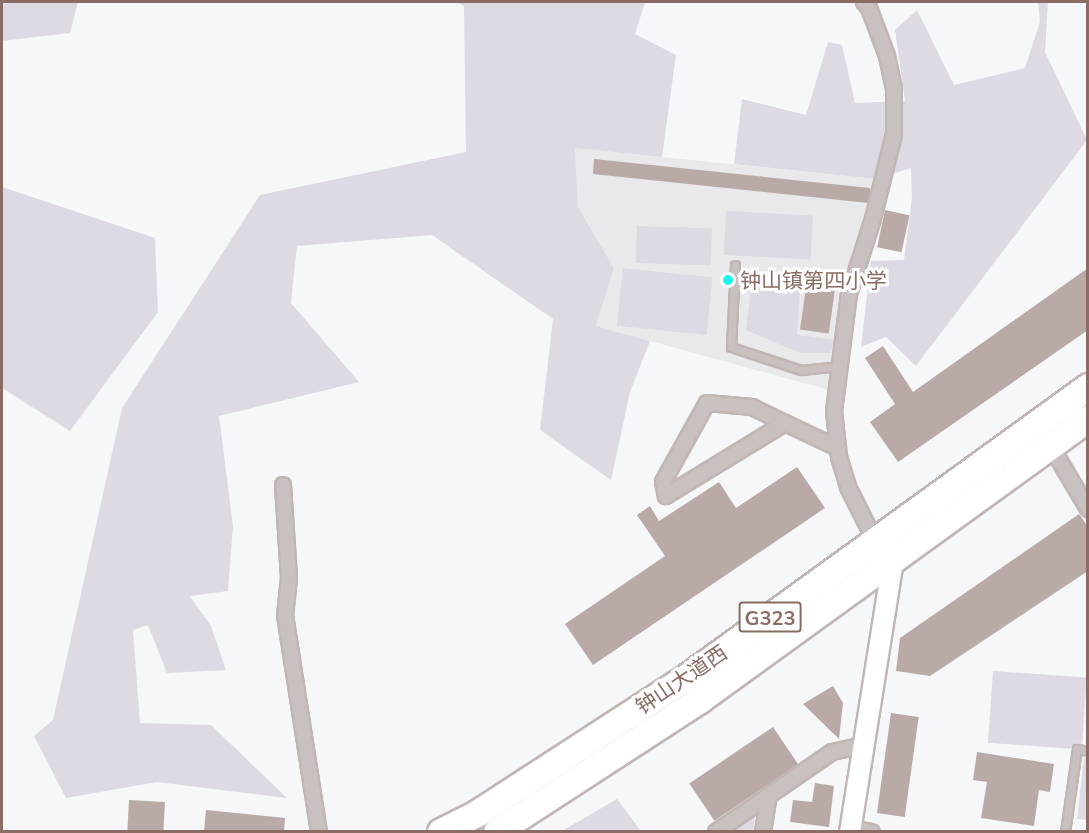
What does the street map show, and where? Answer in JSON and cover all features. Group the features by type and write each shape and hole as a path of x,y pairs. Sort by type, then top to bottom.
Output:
{"highway":[{"name":"钟山大道西","path":"441,831 477,814 685,679 1088,387"},
{"name":"钟山大道西","path":"497,831 700,700 1088,419"}],"street":[{"path":"864,2 869,8 887,56 894,88 894,134 873,219 849,294 834,411 838,448 848,487 875,541 893,560 850,830 872,831"},
{"path":"785,423 666,496 663,482 707,403 752,407 838,448"},
{"path":"1037,423 1088,509"},
{"path":"283,485 289,578 285,615 319,831"},
{"path":"716,831 832,752 864,745"},
{"path":"763,831 769,795"}],"lane":[{"path":"735,266 731,347 801,370 840,366"},
{"path":"1065,831 1077,749 1088,751"}],"shaded area":[{"path":"2,2 78,2 70,33 2,41"},
{"path":"457,2 645,2 635,34 676,55 662,157 575,148 578,207 614,268 596,326 650,341 630,392 611,480 540,430 553,319 432,235 297,246 291,303 359,382 219,416 233,526 228,591 190,596 211,626 226,670 167,673 148,625 133,630 140,723 211,725 287,798 157,782 66,798 34,736 53,720 122,408 260,195 466,152 464,6"},
{"path":"1038,2 1048,2 1045,52 1087,140 916,366 886,337 861,347 871,261 904,260 912,197 911,168 876,179 734,164 742,99 806,115 828,42 842,45 855,103 905,101 895,30 917,10 954,85 1025,68 1040,22"},
{"name":"钟山镇第四小学","path":"575,148 876,179 866,225 842,292 829,390 596,326 614,268 578,207"},
{"path":"2,187 155,238 158,312 70,431 2,388"},
{"path":"726,211 813,216 811,259 724,255"},
{"path":"637,226 712,229 711,266 636,263"},
{"path":"623,268 713,277 706,335 617,326"},
{"path":"753,272 801,277 797,335 837,340 830,353 800,353 746,330"},
{"path":"993,671 1087,678 1082,749 988,743"},
{"path":"1084,758 1087,758 1087,820 1077,819"},
{"path":"617,799 641,831 562,831"},
{"path":"756,810 753,831 726,831"}],"building":[{"path":"594,159 870,188 870,194 868,203 593,174"},
{"path":"885,210 909,215 902,252 877,247"},
{"path":"1088,268 1088,330 898,462 870,422 895,404 865,358 883,346 913,392"},
{"path":"806,287 835,291 829,334 800,330"},
{"path":"797,467 825,508 593,665 565,624 665,556 637,515 650,506 659,521 719,482 736,508"},
{"path":"1079,514 1088,527 1088,571 930,676 896,671 900,638"},
{"path":"833,686 843,703 839,739 803,704"},
{"path":"891,713 919,717 905,817 877,813"},
{"path":"773,727 798,764 714,821 689,783"},
{"path":"977,752 1054,764 1050,792 1039,790 1034,826 981,818 987,782 973,780"},
{"path":"815,783 834,786 829,827 790,822 793,800 812,802"},
{"path":"129,800 165,802 163,832 127,831"},
{"path":"206,810 285,818 284,831 204,831"}],"place":[{"name":"钟山镇第四小学","path":"728,280"}]}
